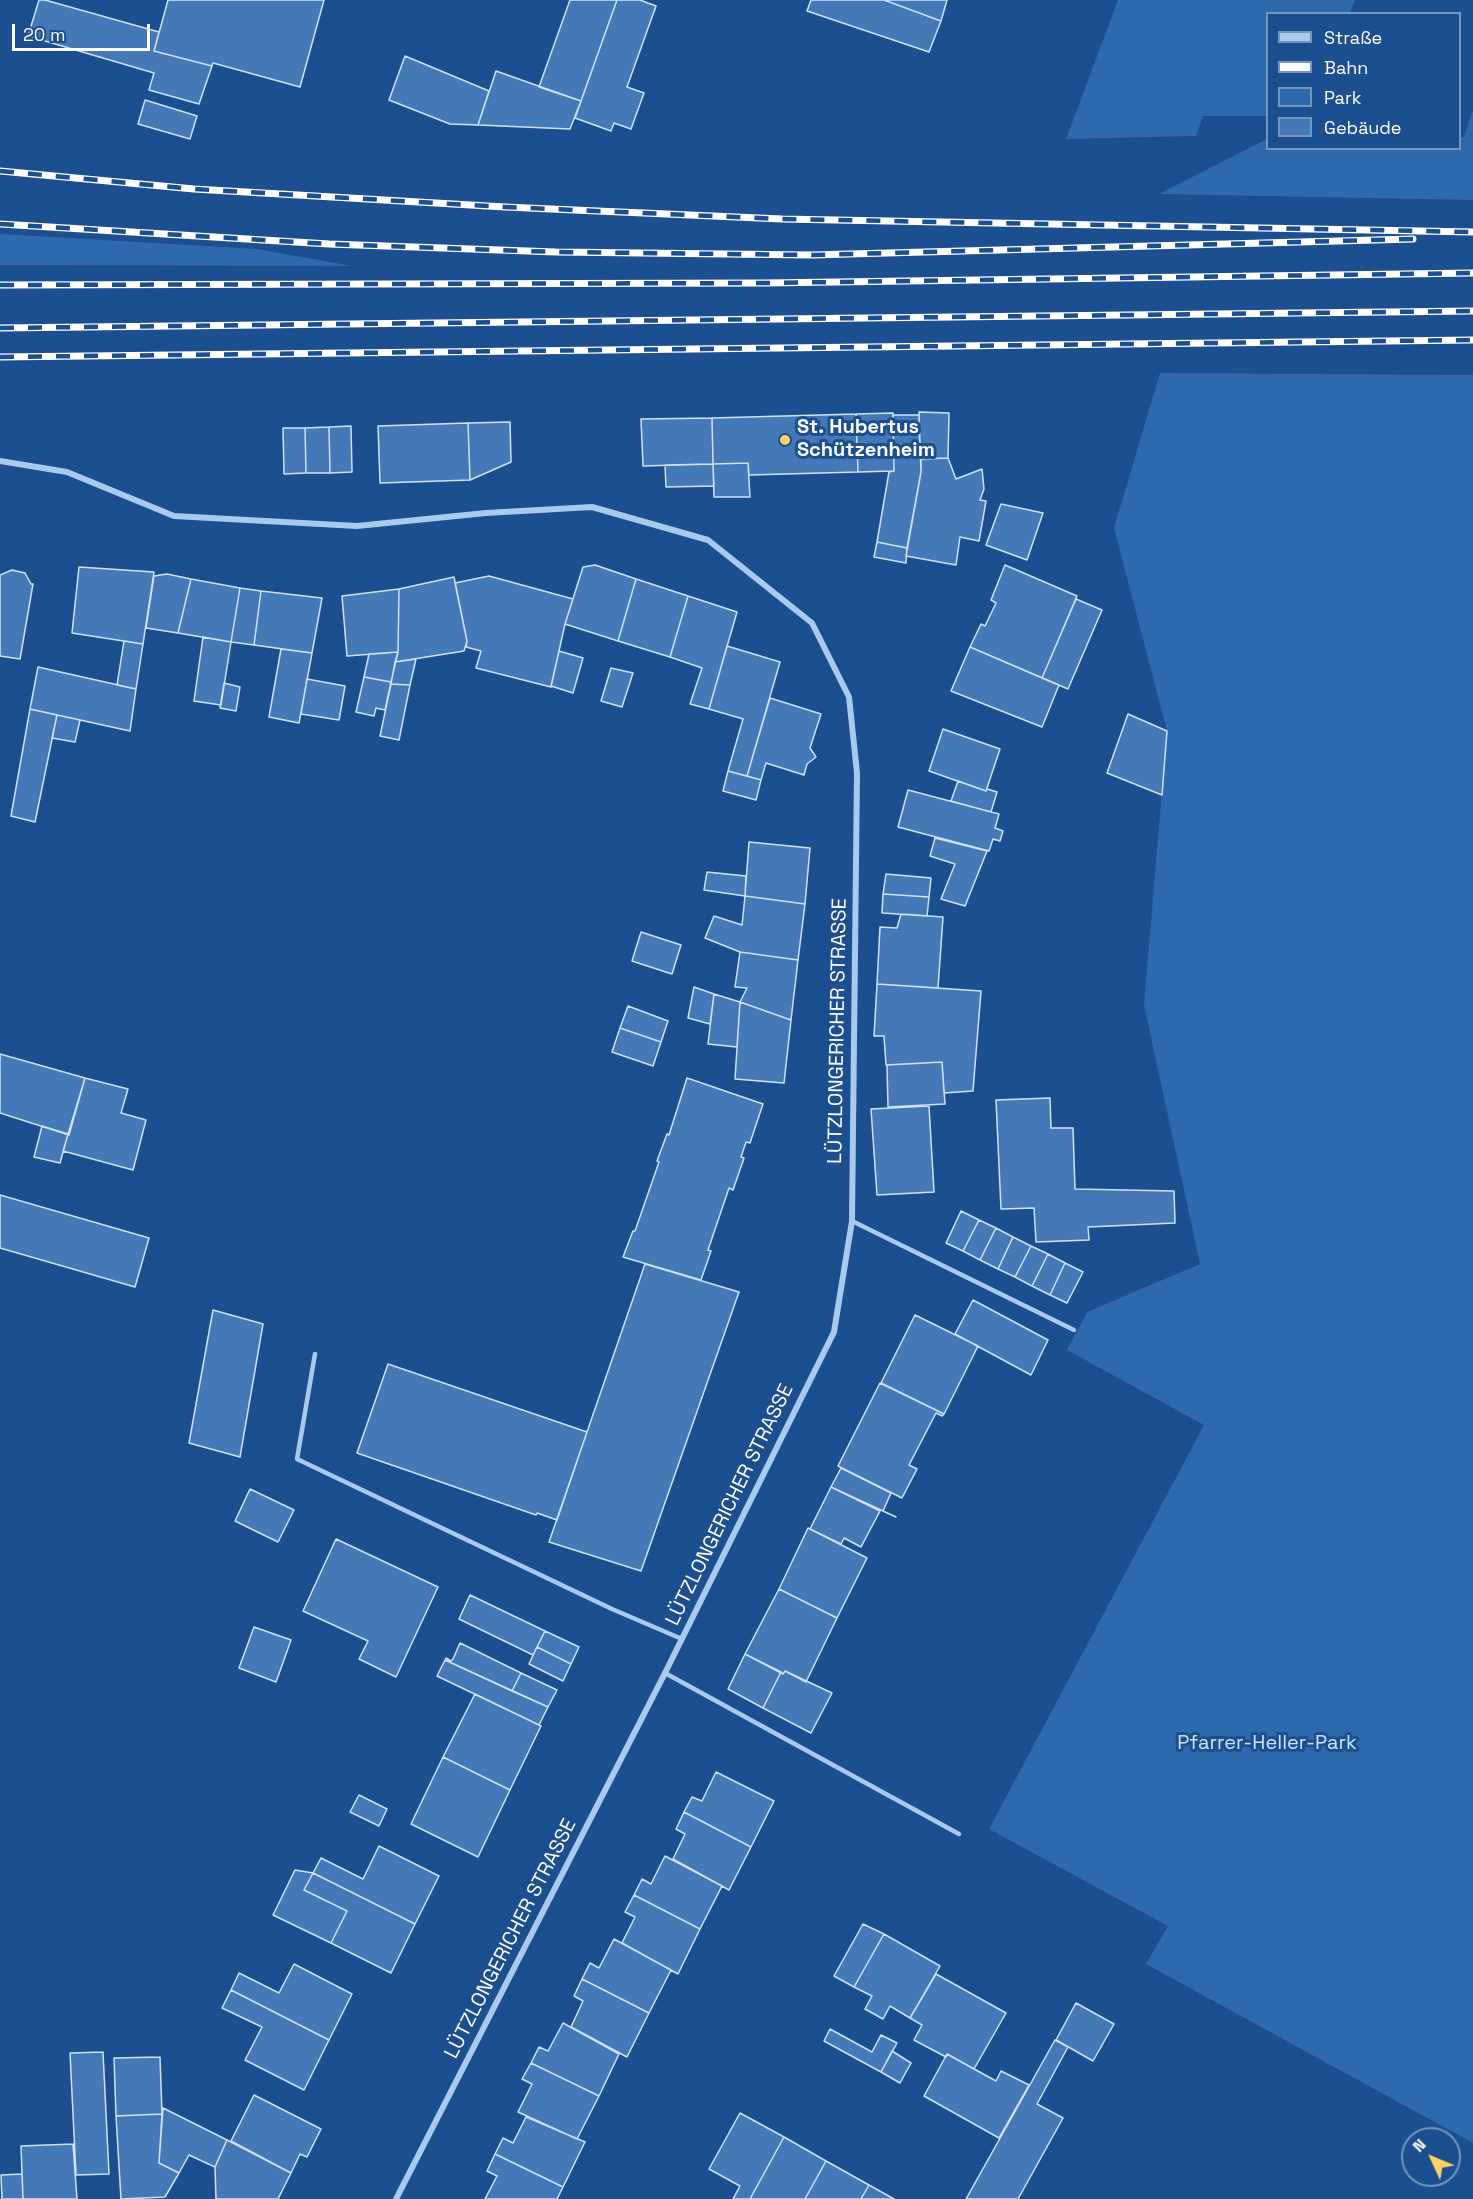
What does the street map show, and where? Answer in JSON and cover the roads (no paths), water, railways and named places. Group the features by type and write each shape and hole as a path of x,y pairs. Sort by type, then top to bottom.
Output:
{"street":[{"name":"LÜTZLONGERICHER STRASSE","path":"0,461 67,472 174,516 357,526 486,513 592,507 708,540 812,623 849,697 857,773 852,1221 834,1332 665,1673 396,2199"}],"lane":[{"path":"852,1221 1074,1330"},
{"path":"315,1354 297,1459 612,1609 682,1639"},
{"path":"665,1673 959,1834"}],"railway":[{"path":"0,171 194,189 505,207 782,219 1473,232"},
{"path":"0,224 329,244 556,252 812,255 1413,239"},
{"path":"0,285 765,283 1473,273"},
{"path":"0,328 1473,311"},
{"path":"0,357 1473,340"}],"place":[{"name":"St. Hubertus Schützenheim","path":"785,440"}],"park label":[{"name":"Pfarrer-Heller-Park","path":"1267,1744"}]}
